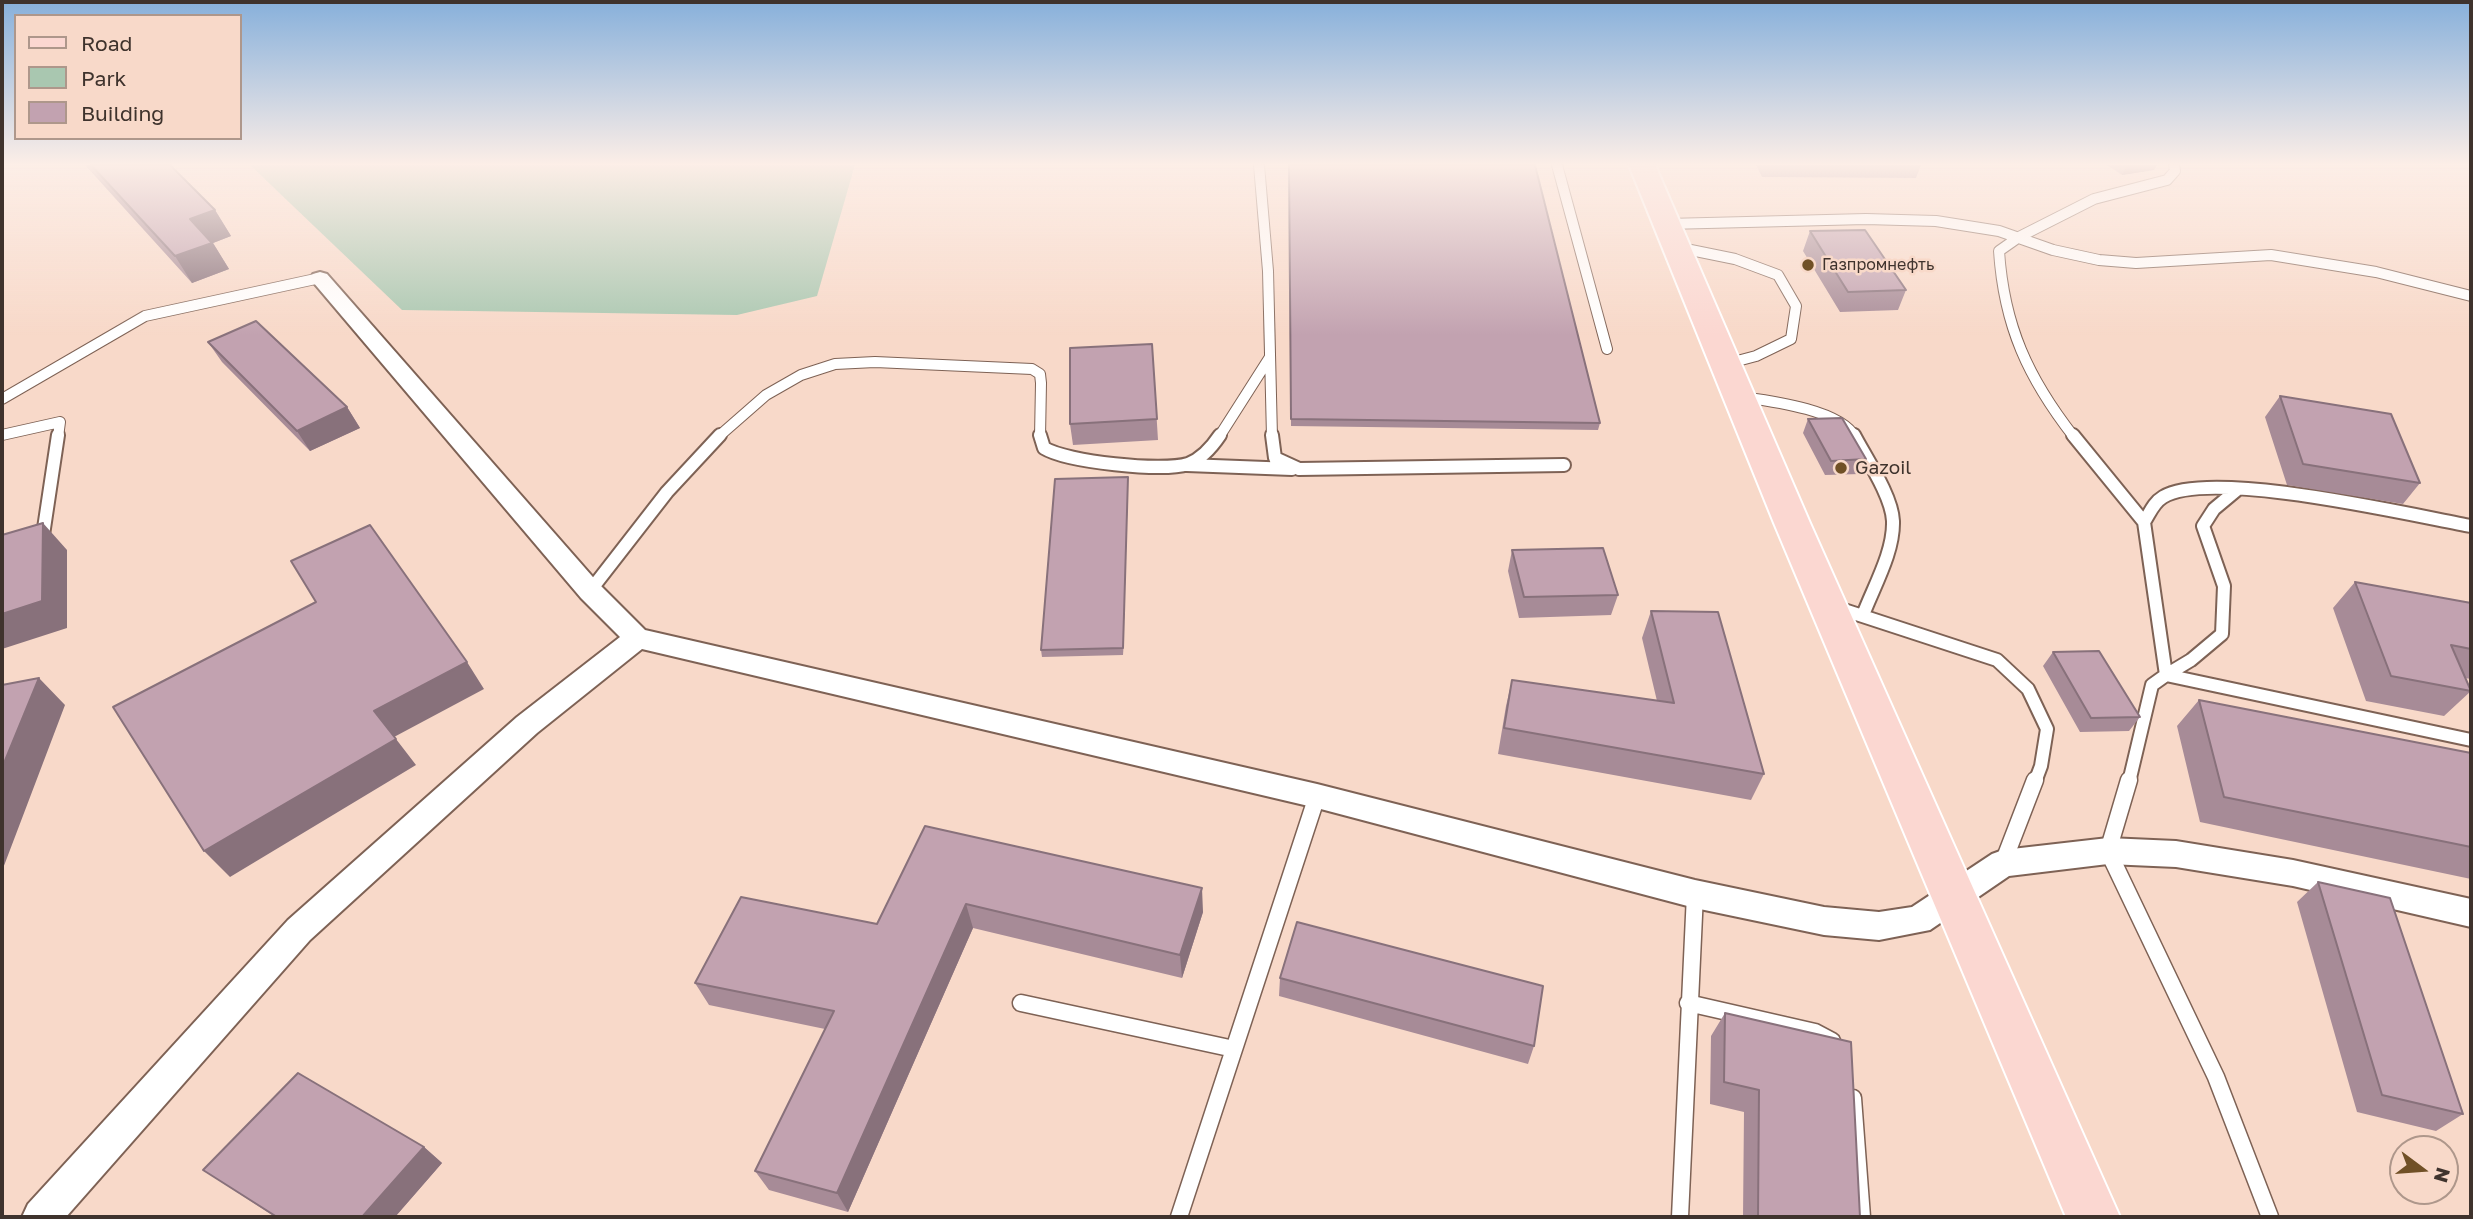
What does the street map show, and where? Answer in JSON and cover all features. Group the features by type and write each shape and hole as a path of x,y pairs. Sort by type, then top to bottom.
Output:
{"main road":[{"path":"1666,222 1953,898 2093,1217"}],"street":[{"path":"320,278 590,591 637,638 1317,796 1695,894 1824,920 1879,926 1919,920 2003,863 2108,851 2176,854 2293,873 2471,913"},
{"path":"41,1217 299,930 527,725 637,638"}],"lane":[{"path":"1264,222 1268,271 1272,450 1275,458 1299,469"},
{"path":"1573,222 1607,349"},
{"path":"1672,235 1831,222"},
{"path":"1945,222 1975,225 2076,256 2136,263 2271,255 2376,272 2471,296"},
{"path":"2049,222 1999,251 1998,277 2010,323 2042,394 2144,522 2166,675"},
{"path":"1672,235 1778,275 1796,306 1791,339 1756,356 1732,380 1789,404 1822,414 1852,431 1880,483 1893,518 1891,542 1863,615"},
{"path":"2,398 145,316 320,278"},
{"path":"1184,465 1213,446 1270,357"},
{"path":"590,591 646,515 740,415 789,380 811,370 835,365 869,363 1032,369 1040,374 1043,384 1040,434 1043,447 1050,453 1078,460 1299,469 1564,465"},
{"path":"2,435 60,422 43,535"},
{"path":"2144,522 2157,501 2185,488 2267,490 2471,526"},
{"path":"2238,489 2214,509 2203,526 2224,586 2222,634 2192,660 2152,685 2126,794 2108,851 2185,1006 2247,1146 2270,1217"},
{"path":"1828,605 1997,660 2028,689 2047,729 2041,766 2003,863"},
{"path":"2166,675 2471,740"},
{"path":"1179,1217 1317,796"},
{"path":"1680,1217 1695,894"},
{"path":"1021,1003 1234,1049"},
{"path":"1688,1003 1815,1032 1850,1051"},
{"path":"1852,1078 1863,1217"}],"green space":[{"path":"310,222 838,222 817,296 737,315 402,310"}],"building":[{"path":"144,222 193,222 212,243 175,256"},
{"path":"1289,222 1549,222 1600,423 1291,419"},
{"path":"1865,230 1906,290 1848,292 1810,231"},
{"path":"256,321 347,407 297,431 208,342"},
{"path":"1152,344 1157,419 1070,424 1070,348"},
{"path":"2280,396 2391,414 2420,483 2303,464"},
{"path":"1842,418 1866,459 1831,461 1808,419"},
{"path":"1128,477 1123,648 1041,650 1055,479"},
{"path":"43,523 42,601 2,614 2,535"},
{"path":"370,525 467,662 374,711 396,739 204,851 113,707 316,602 291,561"},
{"path":"1603,548 1618,595 1524,597 1512,550"},
{"path":"2355,582 2471,603 2471,649 2451,645 2471,691 2391,676"},
{"path":"1651,611 1718,612 1764,774 1504,728 1512,680 1674,703"},
{"path":"2099,651 2140,717 2091,718 2053,652"},
{"path":"39,678 2,768 2,685"},
{"path":"2199,700 2471,753 2471,847 2224,797"},
{"path":"925,826 1202,888 1180,955 966,904 837,1193 755,1171 834,1011 695,983 741,897 877,924"},
{"path":"2318,882 2390,898 2463,1114 2382,1095"},
{"path":"1297,922 1543,986 1534,1046 1280,978"},
{"path":"1725,1013 1851,1042 1860,1217 1758,1217 1759,1090 1724,1082"},
{"path":"298,1073 424,1147 362,1217 277,1217 203,1170"}],"place":[{"name":"Газпромнефть","path":"1808,265"},
{"name":"Gazoil","path":"1841,468"}]}
